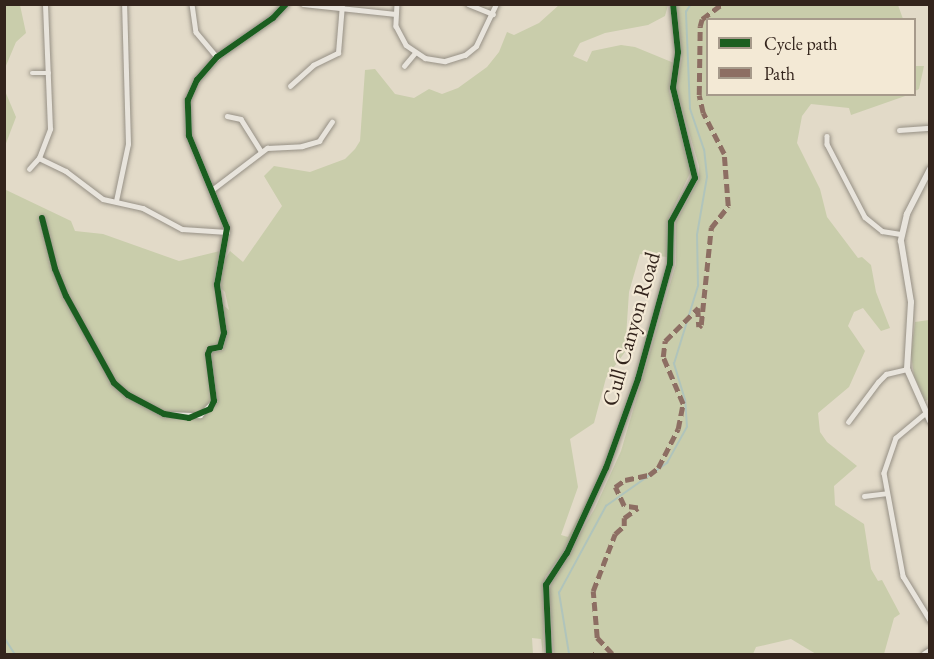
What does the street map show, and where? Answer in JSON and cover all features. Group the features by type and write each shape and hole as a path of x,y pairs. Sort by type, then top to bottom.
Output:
{"street":[{"path":"29,169 39,158 50,129 45,4"},
{"path":"116,201 128,144 124,4"},
{"path":"192,4 196,32 217,57"},
{"path":"42,218 55,269 66,296 114,383 128,395 164,414 200,415 210,410 214,401 208,354 210,349 220,346 224,333 217,285 228,232 213,189 189,136 186,110 192,90 217,57 273,18 286,4"},
{"path":"303,4 395,14"},
{"path":"397,4 395,14 402,39 415,53 437,61 465,55 480,41 496,4"},
{"path":"468,4 493,14"},
{"name":"Cull Canyon Road","path":"549,654 546,585 567,553 606,468 638,379 670,264 671,222 695,178 673,88 678,52 673,4"},
{"path":"290,86 313,64 338,53 342,7"},
{"path":"404,66 415,53"},
{"path":"32,73 49,73"},
{"path":"227,116 241,119 261,151"},
{"path":"213,189 228,182 261,151 275,145 315,143 332,122"},
{"path":"899,130 930,128"},
{"path":"827,136 827,144 865,217 882,231 902,234"},
{"path":"39,158 66,171 96,196 143,208 182,229 228,232"},
{"path":"930,169 907,214 902,234 911,302 907,369 930,421"},
{"path":"848,422 878,381 886,374 907,369"},
{"path":"926,413 902,430 891,445 884,467 903,576 930,620"},
{"path":"864,496 887,493"},
{"path":"925,654 930,651"}],"green space":[{"path":"5,4 20,5 26,33 16,42 5,68"},
{"path":"559,5 668,5 665,16 648,25 605,33 580,43 573,56 587,62 592,51 621,45 635,47 674,63 669,91 691,171 669,217 667,257 640,254 629,292 625,352 606,378 594,423 570,439 578,487 561,535 568,537 599,477 566,549 545,577 543,654 541,639 532,638 533,654 5,654 4,189 71,221 75,231 103,234 179,261 224,250 215,292 217,300 229,310 225,292 218,285 224,261 230,251 243,262 282,206 264,176 274,166 310,172 345,159 355,149 360,141 365,70 375,69 395,94 414,98 429,89 442,94 458,88 487,67 499,52 507,32 514,35 539,23"},
{"path":"676,5 898,5 903,18 706,18 706,96 905,96 851,115 849,108 811,104 802,116 797,143 820,189 827,217 858,258 862,257 871,265 876,292 890,328 881,331 863,308 854,312 848,326 865,351 849,387 818,413 820,432 827,442 857,466 834,486 835,505 864,524 871,569 878,581 882,580 900,614 894,618 884,654 816,654 791,639 756,647 753,654 554,654 549,592 552,581 595,508 621,451 676,264 676,222 699,179 699,166 676,88 682,58 675,27"},
{"path":"916,66 924,66 919,89 916,90"},
{"path":"4,91 16,117 5,146"},
{"path":"929,320 929,399 925,401 914,376 911,354 915,322"}],"waterway":[{"path":"569,654 559,593 606,506 667,463 687,427 685,400 674,364 698,286 697,235 707,177 704,150 690,109 686,12 691,4"},
{"path":"4,637 15,654"}],"marked path":[{"path":"612,654 597,638 593,591 615,534 624,526 624,518 638,508 624,506 615,487 625,480 649,475 658,468 678,429 683,404 663,357 665,341 698,308 699,327 701,325 711,228 728,206 724,154 703,113 699,95 700,26 702,19 722,4"}],"cycle path":[{"path":"42,218 55,269 66,296 114,383 128,395 164,414 189,418 210,409 214,401 208,354 210,349 220,347 224,333 217,285 227,228 189,136 188,100 197,80 217,57 273,18 286,4"},
{"path":"549,654 546,585 567,553 606,468 638,379 670,264 671,222 695,178 673,88 678,52 673,4"}]}
